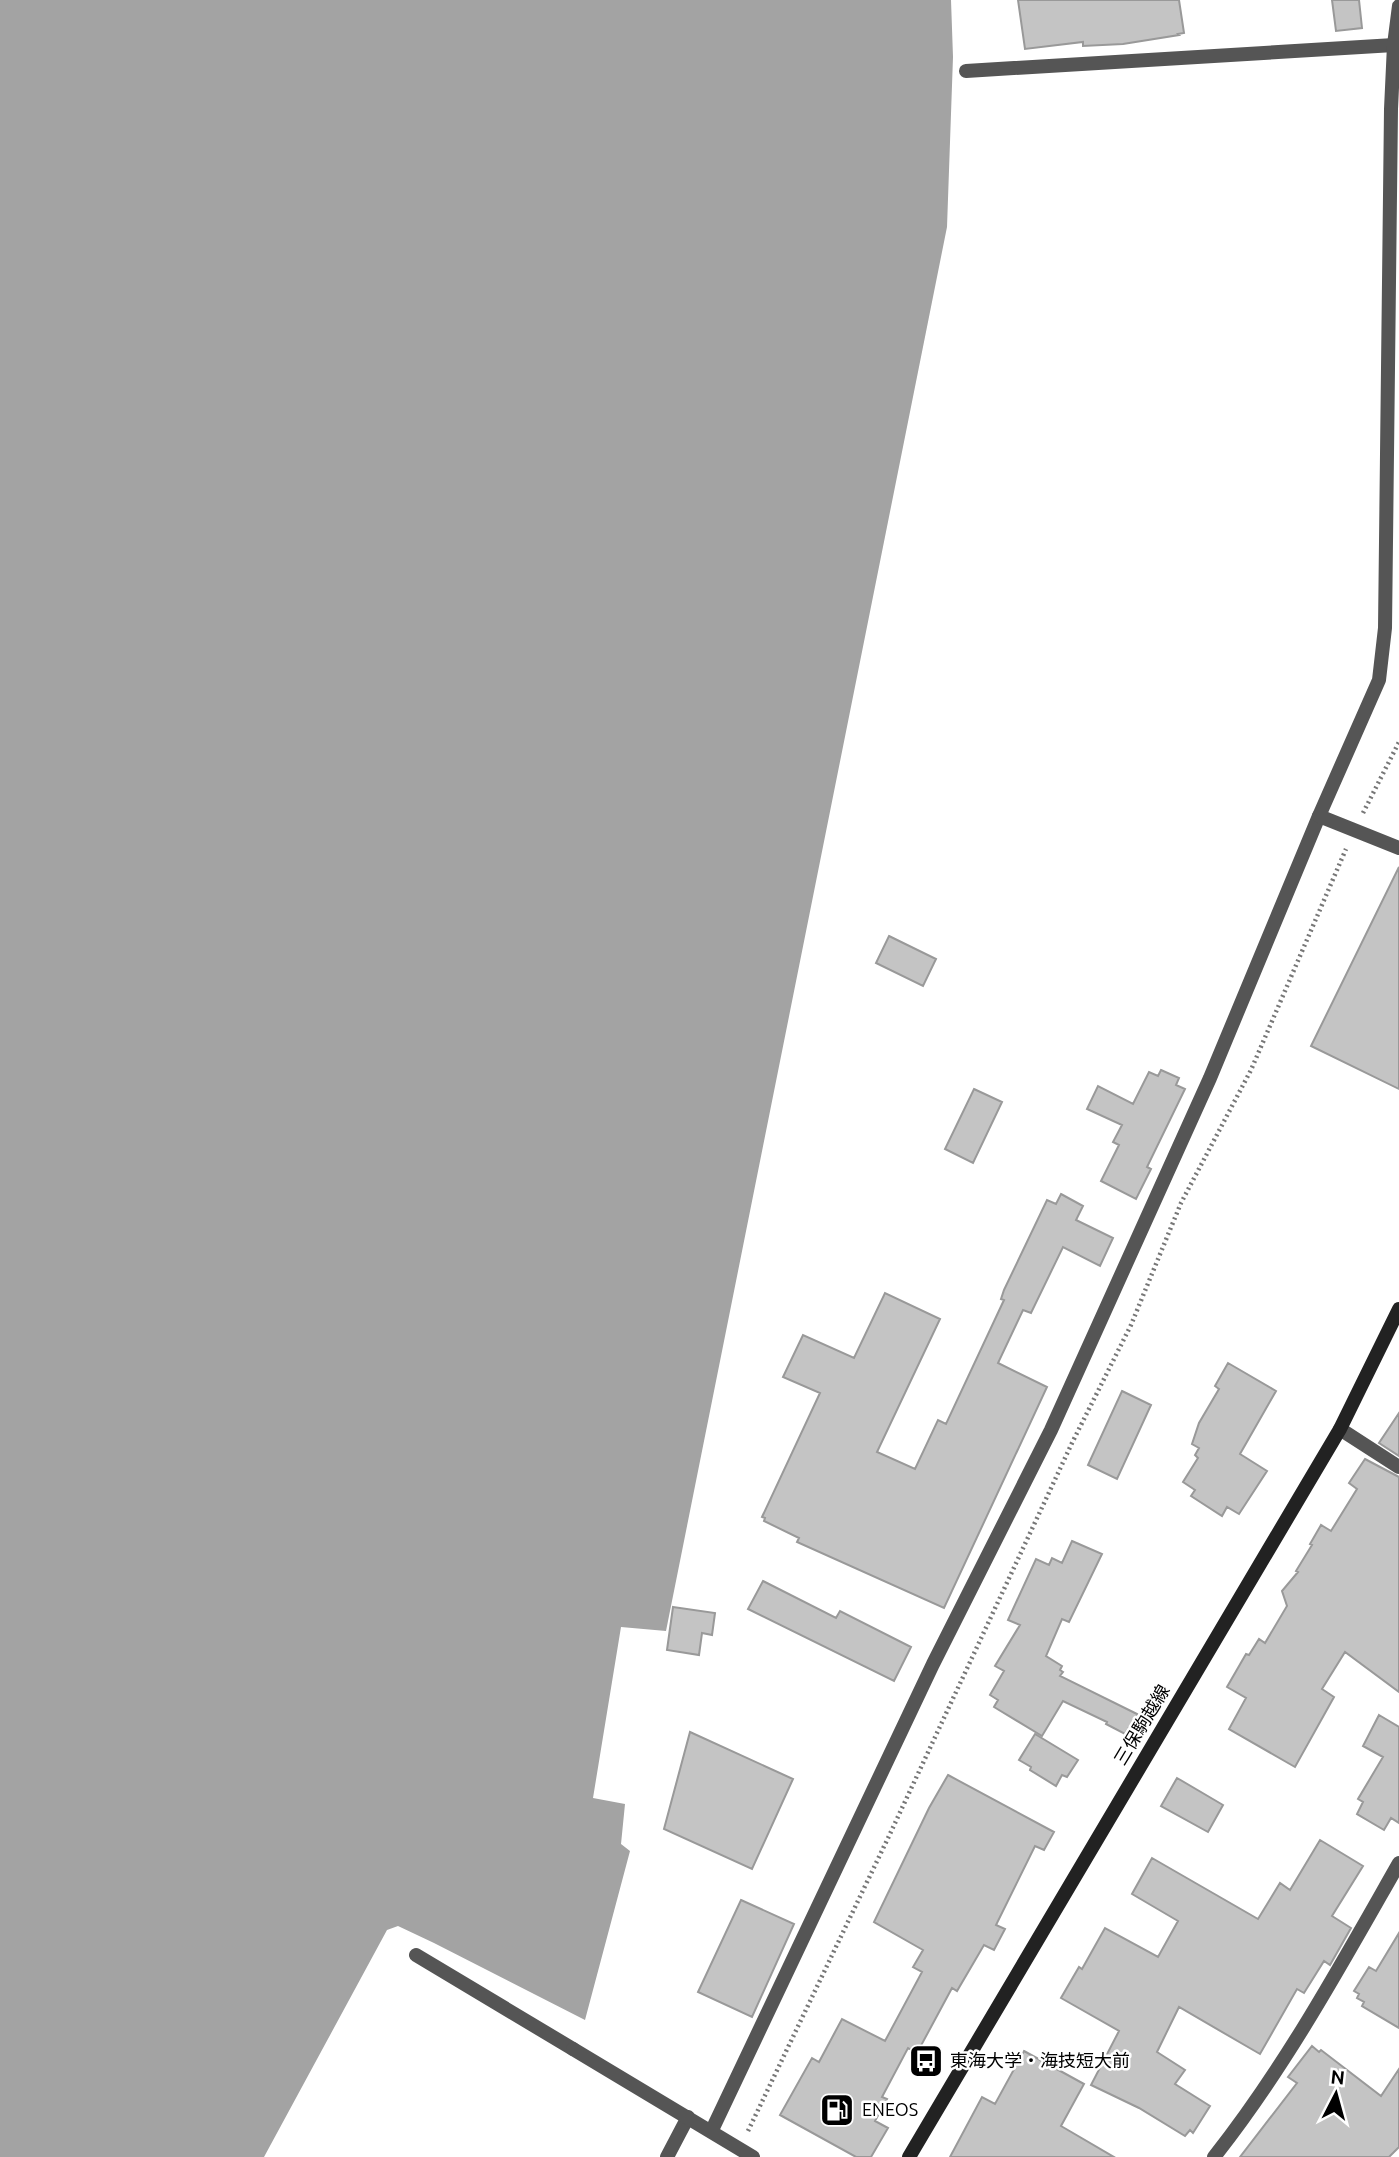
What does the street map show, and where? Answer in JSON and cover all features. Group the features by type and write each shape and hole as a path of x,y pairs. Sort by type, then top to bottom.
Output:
{"main road":[{"name":"三保駒越線","path":"909,2157 1340,1429 1399,1308"}],"street":[{"path":"712,2130 927,1677 1051,1430 1210,1078 1379,680 1385,628 1393,370 1394,45 1399,6"},
{"path":"965,71 1394,45"},
{"path":"1320,816 1399,848"},
{"path":"1340,1429 1399,1467"},
{"path":"1214,2157 1314,2012 1399,1863"},
{"path":"416,1955 754,2157"},
{"path":"667,2157 688,2116"}],"path":[{"path":"739,2149 889,1836 1072,1443 1132,1325 1181,1203 1251,1070 1354,830 1399,741"}],"shaded area":[{"path":"0,0 951,0 953,57 947,227 666,1631 621,1627 593,1798 625,1804 621,1844 630,1851 585,2020 398,1926 387,1930 264,2157 0,2157"}],"building":[{"path":"1018,0 1179,0 1184,33 1123,44 1083,46 1083,42 1025,49"},
{"path":"1332,0 1359,0 1362,28 1336,31"},
{"path":"1399,867 1399,1089 1311,1046"},
{"path":"889,936 936,959 923,986 876,963"},
{"path":"1161,1070 1179,1078 1176,1085 1185,1089 1147,1167 1151,1169 1136,1199 1101,1181 1119,1145 1113,1142 1122,1125 1087,1109 1098,1086 1133,1104 1149,1072 1158,1076"},
{"path":"974,1089 1002,1102 973,1163 945,1149"},
{"path":"1061,1194 1083,1206 1076,1220 1113,1238 1100,1266 1063,1247 1031,1313 1023,1310 998,1363 1047,1387 944,1608 797,1542 799,1538 764,1521 765,1518 762,1517 820,1393 783,1377 803,1335 854,1358 885,1293 940,1319 877,1452 915,1469 938,1420 946,1424 1004,1300 1001,1299 1004,1290 1047,1200 1056,1204"},
{"path":"1228,1363 1276,1391 1240,1454 1267,1471 1239,1514 1227,1507 1222,1516 1191,1496 1195,1490 1183,1482 1198,1458 1195,1455 1199,1448 1192,1444 1199,1423 1219,1389 1215,1386"},
{"path":"1122,1391 1151,1405 1117,1479 1088,1465"},
{"path":"1399,1413 1399,1456 1379,1443"},
{"path":"1365,1459 1399,1477 1399,1692 1345,1652 1322,1689 1334,1697 1295,1767 1229,1729 1246,1698 1227,1687 1246,1654 1249,1655 1259,1639 1265,1643 1287,1606 1282,1591 1298,1572 1296,1571 1321,1525 1331,1531 1357,1489 1349,1483"},
{"path":"1072,1541 1102,1554 1069,1622 1062,1619 1046,1656 1062,1666 1060,1670 1063,1672 1060,1676 1137,1714 1125,1734 1106,1724 1107,1722 1063,1701 1042,1736 994,1707 998,1700 990,1695 1004,1671 995,1666 1020,1625 1008,1620 1036,1559 1049,1565 1052,1558 1062,1563"},
{"path":"763,1581 836,1618 840,1611 911,1647 894,1681 748,1609"},
{"path":"673,1607 715,1613 712,1635 702,1633 699,1655 667,1650"},
{"path":"1379,1715 1399,1727 1399,1823 1391,1818 1384,1830 1357,1814 1363,1802 1358,1799 1383,1757 1363,1746"},
{"path":"690,1732 793,1779 752,1869 664,1829"},
{"path":"1035,1734 1078,1760 1067,1777 1062,1775 1056,1786 1019,1760"},
{"path":"948,1775 1054,1832 1044,1850 1035,1846 996,1925 1005,1929 994,1950 984,1945 957,1991 952,1988 917,2053 908,2048 882,2097 887,2099 875,2121 888,2128 871,2157 856,2157 780,2115 812,2058 819,2062 842,2019 885,2041 922,1972 913,1967 923,1950 874,1922 929,1808"},
{"path":"1177,1778 1223,1805 1208,1832 1161,1806"},
{"path":"1320,1840 1363,1866 1332,1916 1351,1928 1330,1965 1324,1961 1304,1993 1297,1989 1260,2054 1179,2007 1157,2052 1185,2070 1175,2084 1210,2106 1193,2133 1190,2130 1185,2136 1139,2108 1091,2085 1119,2031 1061,1998 1079,1967 1082,1969 1105,1928 1158,1957 1178,1921 1132,1894 1152,1858 1258,1919 1280,1883 1290,1890"},
{"path":"741,1900 794,1924 752,2017 698,1992"},
{"path":"1399,1933 1399,2028 1362,2006 1364,2002 1357,1998 1359,1994 1354,1991 1369,1967 1376,1971"},
{"path":"1312,2046 1381,2096 1399,2069 1399,2147 1389,2157 1240,2157 1297,2083 1288,2077"},
{"path":"1024,2051 1084,2084 1061,2126 1114,2157 950,2157 982,2097 995,2104"}],"place":[{"name":"東海大学・海技短大前","path":"926,2061"},
{"name":"ENEOS","path":"837,2110"}]}
